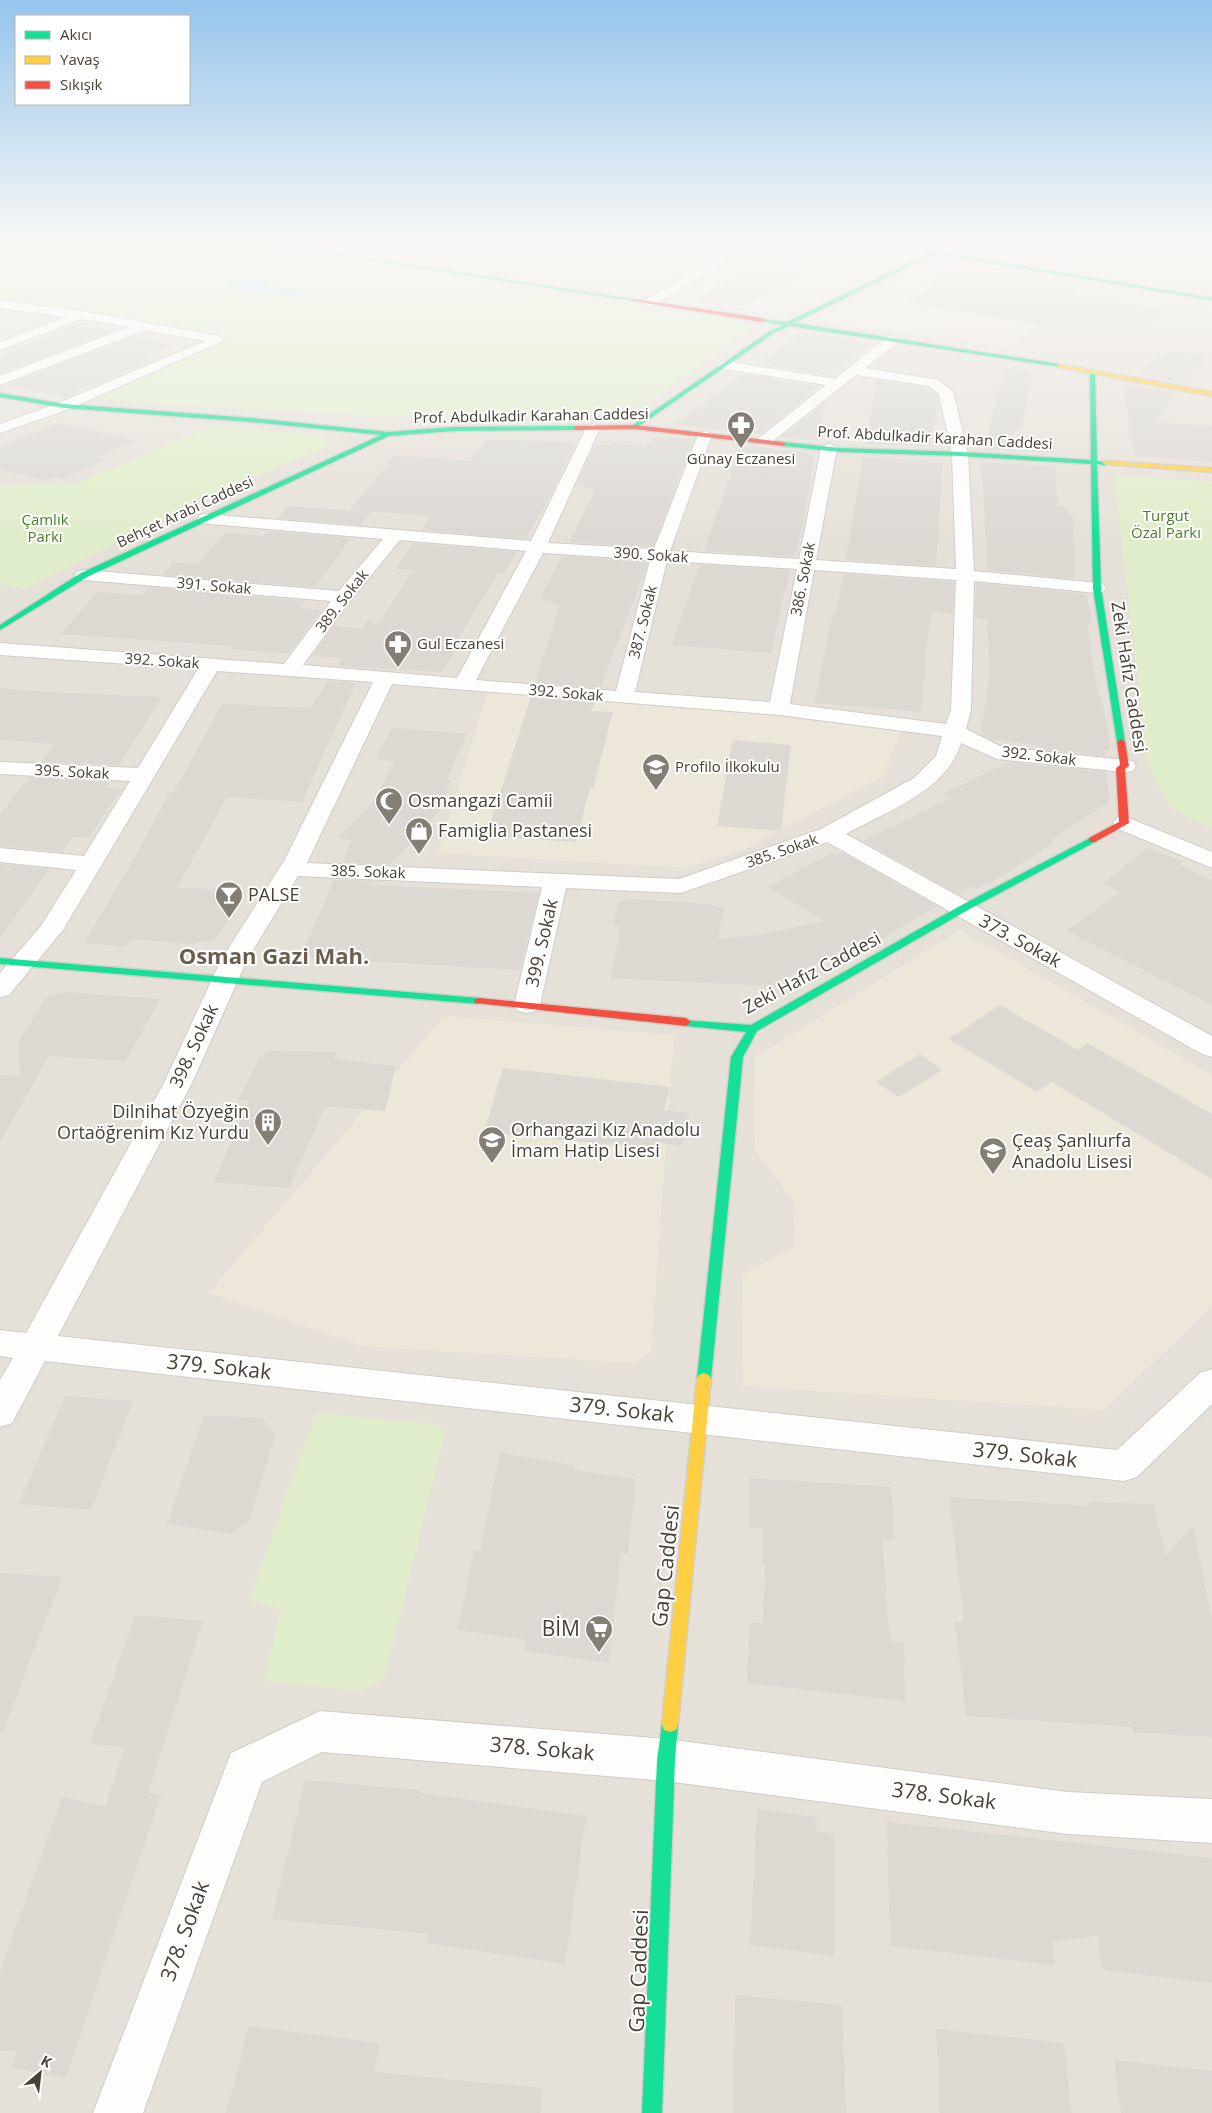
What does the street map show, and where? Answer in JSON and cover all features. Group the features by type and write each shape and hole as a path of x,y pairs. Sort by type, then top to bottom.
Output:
{"main road":[{"path":"634,427 758,342"},
{"path":"902,342 1092,371 1212,394"},
{"name":"Zeki Hafız Caddesi","path":"11,963 225,978 753,1029 962,909 1124,823 1120,768 1126,766 1097,588 1095,462 1091,397 1092,371"},
{"name":"Prof. Abdulkadir Karahan Caddesi","path":"0,395 64,406 252,420 388,434 454,429 634,427 829,448 960,454 1212,470"},
{"name":"Behçet Arabi Caddesi","path":"0,628 84,575 388,434"},
{"name":"Gap Caddesi","path":"652,2113 666,1760 737,1056 753,1029"}],"street":[{"path":"0,381 104,342"},
{"path":"0,429 64,406 215,342"},
{"path":"764,441 890,342"},
{"path":"725,364 836,383"},
{"name":"385. Sokak","path":"291,869 681,886 829,834 922,783 946,758 961,710 965,575 960,454 946,392 933,383 852,370"},
{"path":"464,684 536,547 594,428"},
{"name":"387. Sokak","path":"624,698 660,555 705,435"},
{"name":"386. Sokak","path":"778,709 829,448"},
{"name":"390. Sokak","path":"206,519 536,547 965,575 1097,588"},
{"name":"389. Sokak","path":"289,670 344,597 396,534"},
{"name":"391. Sokak","path":"84,575 344,597"},
{"name":"392. Sokak","path":"0,649 385,676 624,698 778,709 954,731 997,753 1126,766"},
{"path":"0,989 11,963 51,930 211,664"},
{"name":"398. Sokak","path":"0,1413 178,1083 234,960 291,869 385,676"},
{"name":"395. Sokak","path":"0,768 144,776"},
{"path":"1124,823 1212,860"},
{"name":"373. Sokak","path":"829,834 1212,1048"},
{"path":"0,855 91,864"},
{"name":"399. Sokak","path":"527,1006 556,880"},
{"name":"379. Sokak","path":"0,1343 700,1418 1124,1466 1212,1383"},
{"name":"378. Sokak","path":"118,2113 246,1768 320,1731 666,1760 1068,1813 1212,1821"}],"shaded area":[{"path":"0,342 1212,342 1212,2113 0,2113"},
{"path":"975,342 1016,342 1008,347"},
{"name":"Profilo İlkokulu","path":"488,691 802,714 902,728 883,776 743,850 687,868 438,853"},
{"name":"Çeaş Şanlıurfa Anadolu Lisesi","path":"960,930 1212,1075 1212,1305 1105,1410 743,1386 742,1275 795,1246 793,1201 755,1150 754,1058"},
{"name":"Orhangazi Kız Anadolu İmam Hatip Lisesi","path":"444,1016 674,1035 651,1351 635,1363 362,1346 209,1293"}],"green space":[{"path":"221,342 732,342 656,396 582,418 494,420 281,411 94,399"},
{"name":"Çamlık Parkı","path":"211,426 323,435 329,447 242,481 24,589 0,583 0,485 78,483"},
{"name":"Turgut Özal Parkı","path":"1114,476 1212,481 1212,829 1172,808 1148,767"},
{"path":"316,1413 434,1424 445,1431 384,1679 360,1691 264,1680 281,1608 249,1600"}],"building":[{"path":"36,342 86,342 0,374 0,356"},
{"path":"121,342 155,342 171,345 143,357 153,360 88,387 80,387 79,391 65,397 6,385"},
{"path":"789,342 859,342 870,344 830,376 758,364"},
{"path":"1172,350 1205,356 1185,383 1140,374 1148,364"},
{"path":"1004,367 1032,372 1023,422 1000,450 985,449"},
{"path":"743,374 821,386 760,434 674,425"},
{"path":"877,380 928,388 937,395 939,404 930,446 865,444"},
{"path":"1130,385 1177,394 1155,422 1212,426 1212,462 1135,456 1124,393"},
{"path":"825,402 818,441 781,437"},
{"path":"59,423 135,441 95,458 104,460 63,479 53,477 46,480 0,470 0,447"},
{"path":"659,436 694,440 653,547 569,542 595,492 578,482 595,444 610,445 611,443 645,446"},
{"path":"1028,437 1054,440 1055,453 1007,450"},
{"path":"486,439 576,443 548,501 525,539 422,530 431,516 350,510 395,455 471,461"},
{"path":"731,444 815,454 797,553 794,553 794,557 704,551 740,447"},
{"path":"863,458 927,460 927,462 943,463 936,566 846,560"},
{"path":"982,462 1055,467 1058,506 1068,507 1070,515 1073,516 1074,579 987,570 982,471 979,475"},
{"path":"287,506 371,512 361,525 278,518"},
{"path":"267,531 351,538 315,587 162,575 174,562 197,564 226,533 263,536"},
{"path":"413,543 517,552 504,573 498,573 458,639 462,640 442,672 337,666 342,658 312,656 334,626 362,629 368,619 378,625 413,570 396,569"},
{"path":"562,556 648,562 600,688 535,683 560,605 540,598"},
{"path":"699,565 790,570 771,653 672,645"},
{"path":"843,574 954,582 953,614 934,611 934,615 930,615 921,712 814,703 833,614 836,614"},
{"path":"976,583 1087,594 1092,625 1087,625 1098,696 1102,696 1110,746 1110,751 1104,750 1105,756 1036,749 1041,746 991,739 980,734 990,675 987,620 975,618"},
{"path":"150,587 306,601 300,608 321,610 289,654 230,649 233,646 60,634 98,592 142,595"},
{"path":"328,681 356,683 302,802 227,797 177,888 237,890 229,919 216,939 191,944 133,939 125,947 84,943 128,869 170,792 174,792 222,704 310,708"},
{"path":"0,688 162,697 119,765 41,762 54,744 0,740"},
{"path":"531,697 595,702 591,711 613,712 593,788 590,788 576,842 486,836"},
{"path":"392,728 467,734 446,780 451,780 439,812 390,865 342,863 352,840 338,838 371,805 395,761 375,759"},
{"path":"733,740 791,745 781,831 717,826"},
{"path":"1009,762 1107,772 1109,802 1049,841 1053,843 1000,877 977,889 972,886 958,894 863,841 950,798 943,794"},
{"path":"29,777 108,782 104,788 122,789 89,838 72,837 62,852 0,846 0,815"},
{"path":"1148,848 1183,862 1179,865 1212,880 1212,1005 1067,931 1120,892 1102,884"},
{"path":"842,852 937,906 868,947 860,942 769,986 611,978 619,933 619,926 613,924 618,902 631,899 710,904 723,908 718,939 759,935 824,921 768,887 832,853 836,855"},
{"path":"0,864 49,869 0,938"},
{"path":"334,880 375,881 371,885 539,893 520,970 301,957"},
{"path":"64,992 160,999 126,1061 49,1056 0,1142 0,1075 21,1077 17,1044 46,998"},
{"path":"1000,1005 1078,1050 1087,1043 1212,1114 1212,1179 1052,1082 1037,1092 949,1039"},
{"name":"Dilnihat Özyeğin Ortaöğrenim Kız Yurdu","path":"269,1051 337,1052 333,1059 396,1066 385,1111 325,1106 289,1188 213,1182 250,1100 238,1100 260,1057"},
{"path":"920,1054 942,1070 899,1097 876,1082"},
{"name":"Orhangazi Kız Anadolu İmam Hatip Lisesi","path":"503,1068 670,1087 664,1110 690,1113 681,1146 655,1142 655,1149 484,1132"},
{"path":"65,1396 133,1401 91,1510 19,1504"},
{"path":"204,1415 263,1418 275,1437 249,1521 231,1534 167,1524"},
{"path":"500,1453 574,1465 573,1470 636,1479 628,1554 621,1553 609,1663 525,1651 527,1640 458,1630 474,1550 480,1551"},
{"path":"749,1478 891,1487 895,1540 882,1539 890,1641 904,1642 905,1701 747,1683 750,1622 763,1623 765,1564 762,1563 762,1528 749,1528"},
{"path":"949,1497 1089,1506 1089,1502 1153,1504 1166,1556 1193,1525 1212,1619 1212,1737 1133,1732 1132,1727 966,1716 955,1622 964,1622"},
{"path":"0,1573 62,1577 2,1734 0,1733"},
{"path":"135,1615 203,1621 148,1793 161,1795 66,2078 12,2068 16,2051 0,2051 0,1972 62,1797 105,1806 125,1747 90,1744"},
{"path":"305,1780 420,1790 420,1793 586,1816 565,1964 427,1943 429,1934 272,1919"},
{"path":"757,1809 816,1817 817,1831 835,1834 834,1956 750,1945"},
{"path":"887,1822 1212,1858 1212,1983 1102,1970 1097,1936 1053,1941 1055,1965 890,1946"},
{"path":"735,1995 842,2005 846,2113 734,2113"},
{"path":"249,2026 379,2043 374,2072 543,2088 540,2113 226,2113"},
{"path":"936,2029 1064,2043 1072,2113 940,2113"},
{"path":"1114,2060 1212,2071 1212,2113 1121,2113"}],"traffic: fast":[{"path":"634,427 758,342"},
{"path":"902,342 1059,366"},
{"path":"1092,371 1097,588 1121,742"},
{"path":"0,395 64,406 252,420 388,434 454,429 576,428"},
{"path":"0,628 84,575 388,434"},
{"path":"783,444 840,450 960,454 1105,463"},
{"path":"686,1022 753,1029 962,909 1092,840"},
{"path":"0,961 479,1001"},
{"path":"704,1379 737,1057 753,1029"},
{"path":"652,2113 666,1760 670,1724"}],"traffic: slow":[{"path":"1059,366 1212,394"},
{"path":"1105,463 1212,470"},
{"path":"670,1724 704,1379"}],"traffic: jam":[{"path":"576,428 634,427 783,444"},
{"path":"1092,840 1124,823 1120,768 1125,766 1121,742"},
{"path":"479,1001 686,1022"}],"place":[{"name":"Günay Eczanesi","path":"741,449"},
{"name":"Gul Eczanesi","path":"398,668"},
{"name":"Profilo İlkokulu","path":"656,791"},
{"name":"Osmangazi Camii","path":"389,825"},
{"name":"Famiglia Pastanesi","path":"419,855"},
{"name":"PALSE","path":"229,919"},
{"name":"Dilnihat Özyeğin Ortaöğrenim Kız Yurdu","path":"268,1146"},
{"name":"Orhangazi Kız Anadolu İmam Hatip Lisesi","path":"492,1164"},
{"name":"Çeaş Şanlıurfa Anadolu Lisesi","path":"993,1175"},
{"name":"BİM","path":"599,1653"}],"district":[{"name":"Osman Gazi Mah.","path":"274,956"}]}
